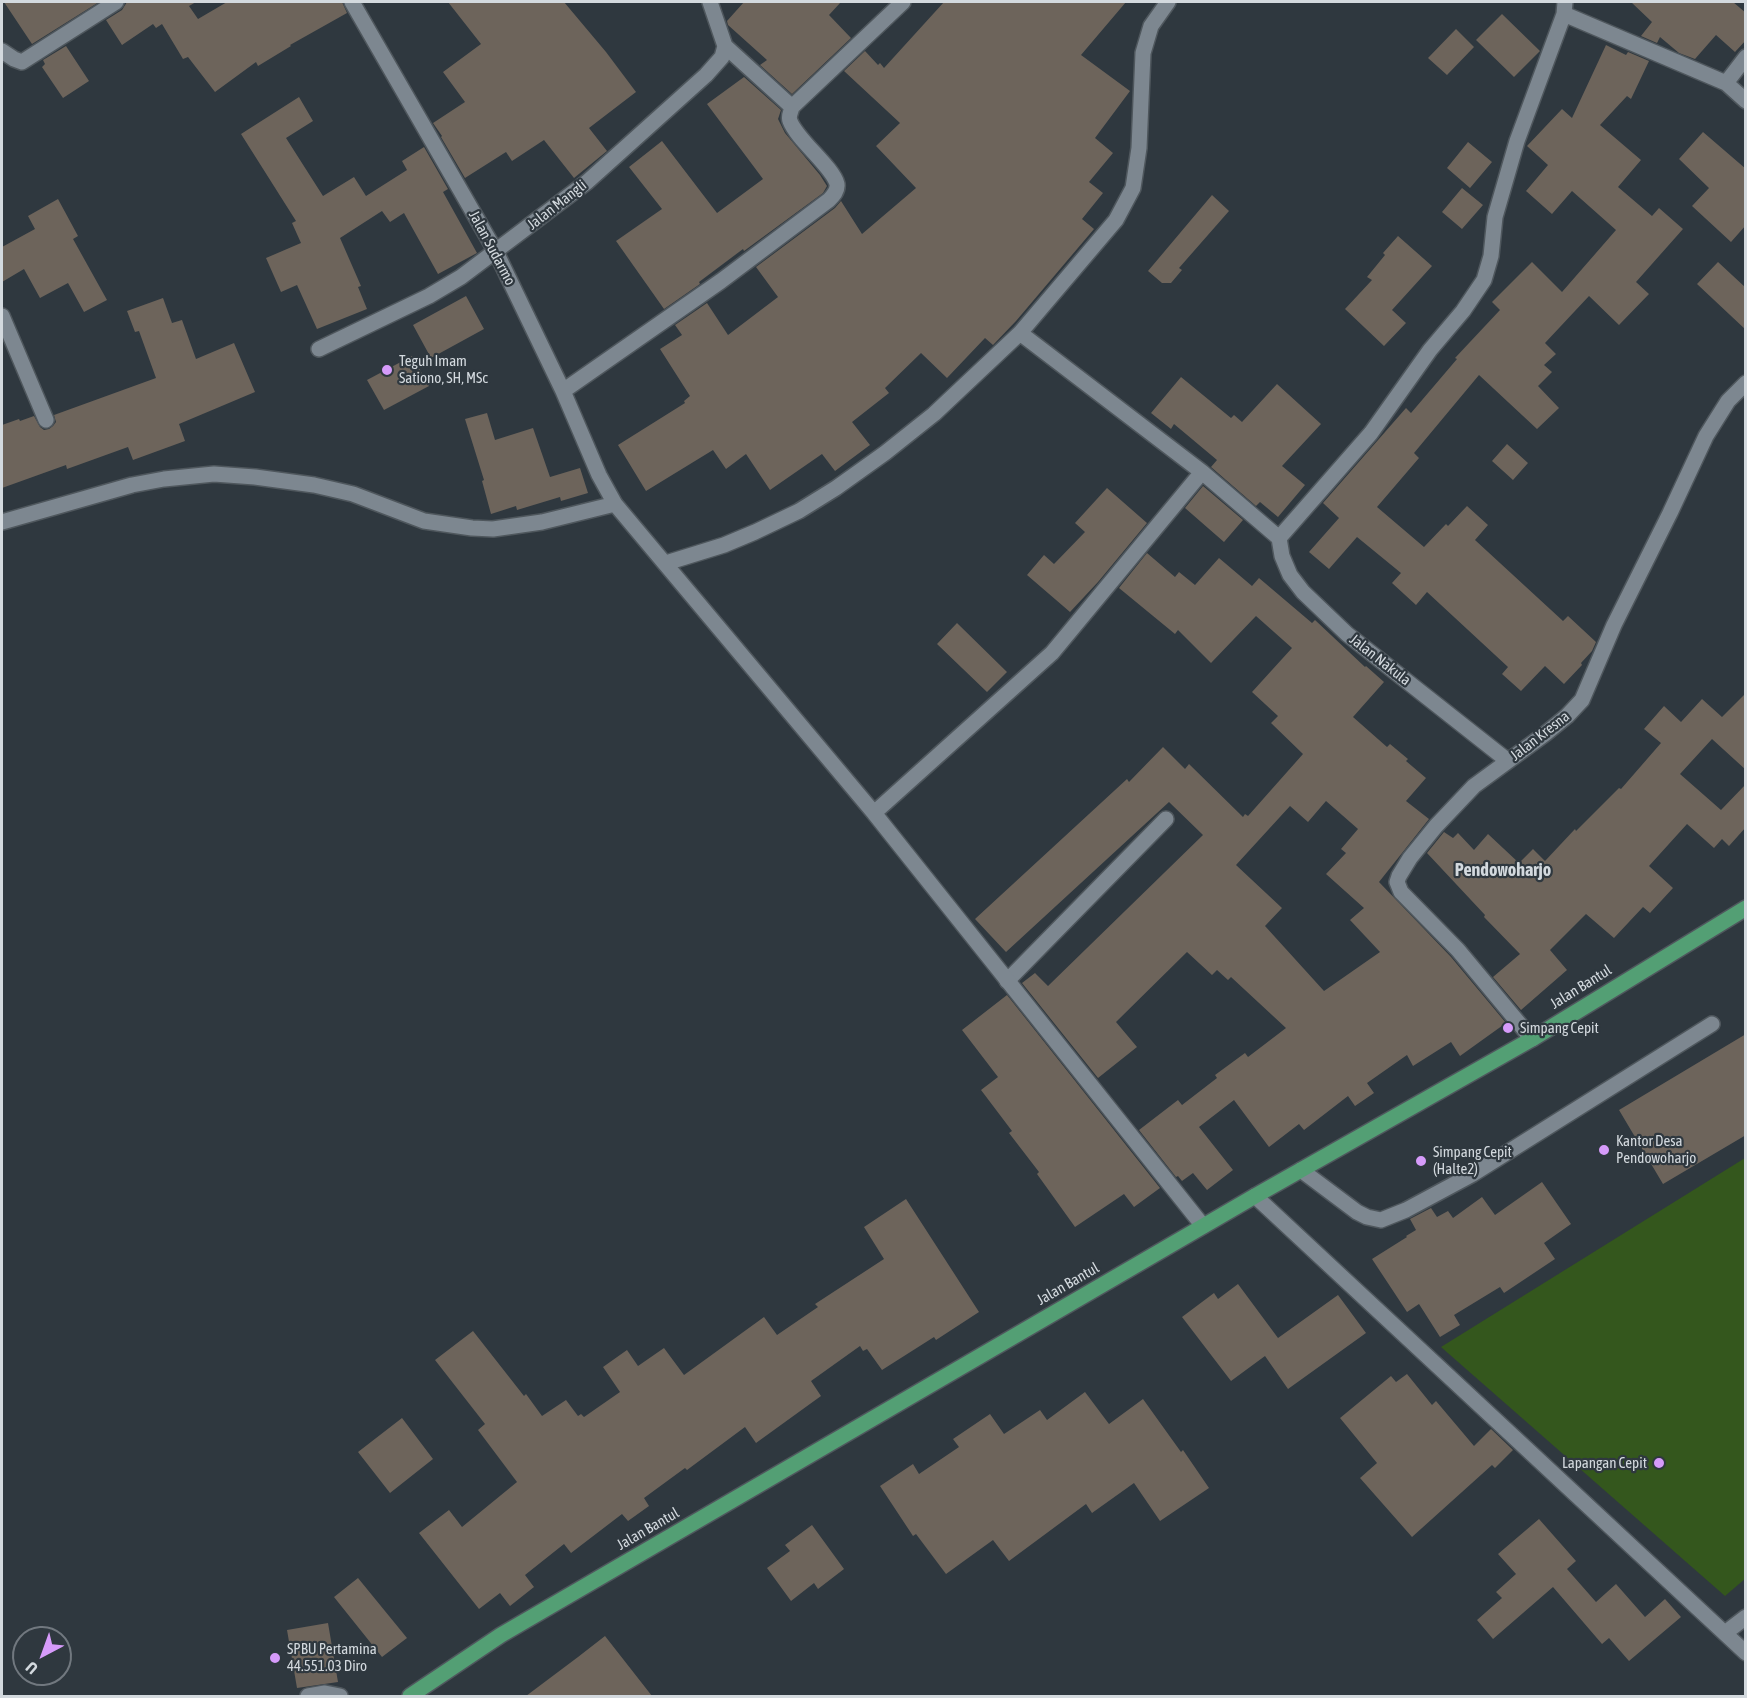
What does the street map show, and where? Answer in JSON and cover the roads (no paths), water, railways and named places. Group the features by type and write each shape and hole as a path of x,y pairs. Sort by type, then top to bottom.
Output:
{"main road":[{"name":"Jalan Bantul","path":"411,1696 501,1635 1203,1226 1532,1039 1746,908"}],"street":[{"path":"2,51 22,62 116,2"},
{"name":"Jalan Sudarmo","path":"352,2 496,252 563,391 599,475 615,504 874,813 1203,1226"},
{"path":"710,2 725,46 792,107"},
{"path":"563,391 721,281 829,200 836,192 837,184 832,174 790,122 789,115 792,107 903,2"},
{"path":"666,563 724,545 754,532 799,511 836,488 934,414 1020,333 1116,220 1133,188 1139,148 1143,53 1151,26 1168,2"},
{"path":"1020,333 1202,472 1279,538 1371,433 1430,350 1463,311 1484,280 1491,256 1496,218 1517,141 1564,8 1726,83 1746,101"},
{"name":"Jalan Mangli","path":"319,349 429,296 496,252 587,183 706,75 722,57 725,46"},
{"path":"1726,83 1746,57"},
{"path":"2,316 46,420"},
{"name":"Jalan Kresna","path":"1532,1039 1458,950 1406,897 1398,887 1398,876 1436,826 1474,786 1567,716 1582,700 1614,625 1706,436 1728,401 1746,383"},
{"path":"874,813 1052,653 1202,472"},
{"path":"2,522 132,485 214,474 314,485 353,494 424,521 472,528 494,529 542,522 615,504"},
{"name":"Jalan Nakula","path":"1279,538 1282,556 1290,575 1303,592 1347,634 1508,761"},
{"path":"1007,981 1166,819"},
{"path":"1301,1170 1357,1212 1381,1220 1406,1210 1473,1174 1712,1024"},
{"path":"1255,1196 1746,1653"},
{"path":"1725,1633 1746,1617"},
{"path":"308,1696 325,1693 340,1696"}],"place":[{"name":"Teguh Imam Sationo, SH, MSc","path":"387,370"},
{"name":"Simpang Cepit","path":"1508,1028"},
{"name":"Kantor Desa Pendowoharjo","path":"1604,1150"},
{"name":"Simpang Cepit (Halte2)","path":"1421,1161"},
{"name":"Lapangan Cepit","path":"1659,1463"},
{"name":"SPBU Pertamina 44.551.03 Diro","path":"275,1658"}],"district":[{"name":"Pendowoharjo","path":"1503,870"}]}
